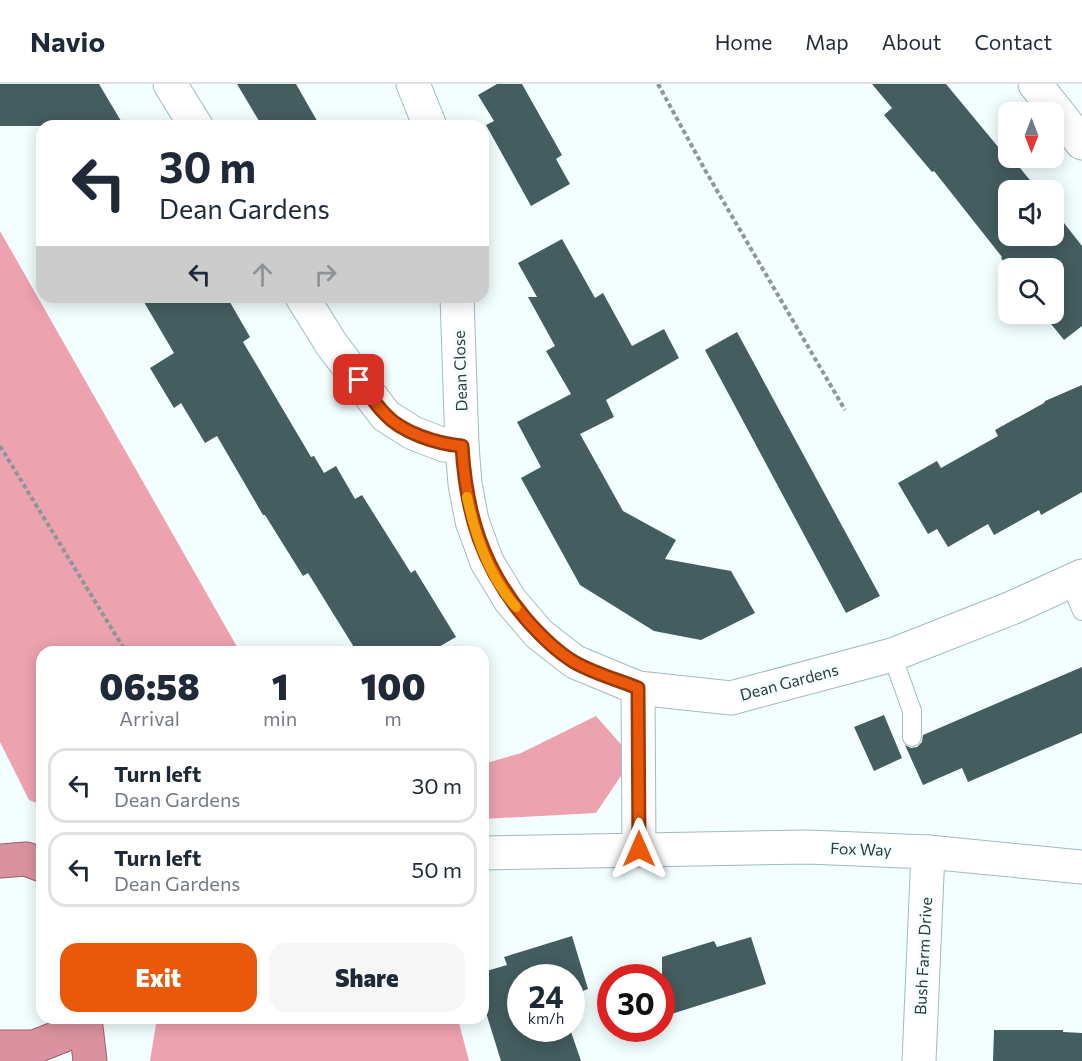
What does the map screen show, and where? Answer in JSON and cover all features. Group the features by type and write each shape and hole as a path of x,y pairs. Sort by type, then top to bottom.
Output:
{"highway":[{"path":"0,834 23,861"},
{"path":"7,1052 34,1047 62,1036 77,1024"},
{"path":"85,1024 90,1061"}],"street":[{"path":"170,84 192,120"},
{"path":"413,84 428,120"},
{"path":"1035,84 1080,137"},
{"path":"306,303 332,345 386,416 413,433 444,445 462,446"},
{"name":"Dean Close","path":"457,303 462,446"},
{"name":"Dean Gardens","path":"462,446 465,484 472,521 487,562 510,600 539,634 575,662 638,688 731,698 892,655 1014,607 1078,590"},
{"path":"638,688 639,849"},
{"name":"Fox Way","path":"489,853 808,847 928,852 1082,867"},
{"name":"Bush Farm Drive","path":"919,1061 928,852"}],"lane":[{"path":"892,655 912,711 912,737"}],"path":[{"path":"658,84 705,170 845,410"},
{"path":"0,446 122,646"}],"shaded area":[{"path":"0,231 36,294 36,303 41,303 237,646 36,646 36,803 29,800 0,742"},
{"path":"596,716 633,758 596,813 489,819 489,762 521,753"},
{"path":"156,1024 459,1024 469,1061 150,1061"}],"building":[{"path":"0,84 99,84 120,120 36,120 36,126 0,126"},
{"path":"237,84 296,84 317,120 258,120"},
{"path":"497,84 522,84 562,155 556,159 570,184 531,206 489,130 489,124 494,121 478,95"},
{"path":"872,84 946,84 998,147 998,168 1020,168 1030,180 998,180 998,246 1064,246 1064,223 1082,246 1082,326 1064,340 1051,324 1064,324 1064,258 1001,258 934,171 932,172 884,115 892,108"},
{"path":"562,239 595,298 603,293 632,346 664,329 679,358 606,400 614,417 580,434 623,511 676,540 665,559 731,571 755,613 701,640 654,631 580,585 521,478 541,467 517,422 571,394 546,351 555,346 528,297 537,297 518,263"},
{"path":"145,303 230,303 250,337 243,342 311,457 314,456 324,473 336,466 355,499 362,495 411,573 415,570 456,637 440,646 353,646 308,573 303,576 263,515 217,436 205,443 181,403 174,408 150,368 174,353"},
{"path":"737,332 880,596 846,613 705,350"},
{"path":"1082,385 1082,492 1041,515 1039,510 994,535 988,524 948,547 937,529 928,534 898,483 937,461 941,468 998,436 995,430 1045,401"},
{"path":"1082,667 1082,733 968,782 962,768 923,785 905,745 911,748 917,747 922,742 923,735"},
{"path":"884,715 902,758 874,771 854,727"},
{"path":"572,936 580,964 507,964 504,957"},
{"path":"751,937 766,984 675,1013 675,964 662,964 662,957 714,941 717,947"},
{"path":"507,965 507,1042 574,1042 581,1061 501,1061 489,1022 489,970"},
{"path":"994,1030 1063,1030 1063,1032 1082,1033 1082,1061 993,1061"}],"slow traffic":[{"path":"467,497 472,521 487,562 516,607"}],"route":[{"path":"359,380 386,416 413,433 444,445 462,446 465,484 472,521 487,562 510,600 539,634 575,662 638,688 639,849"}]}
